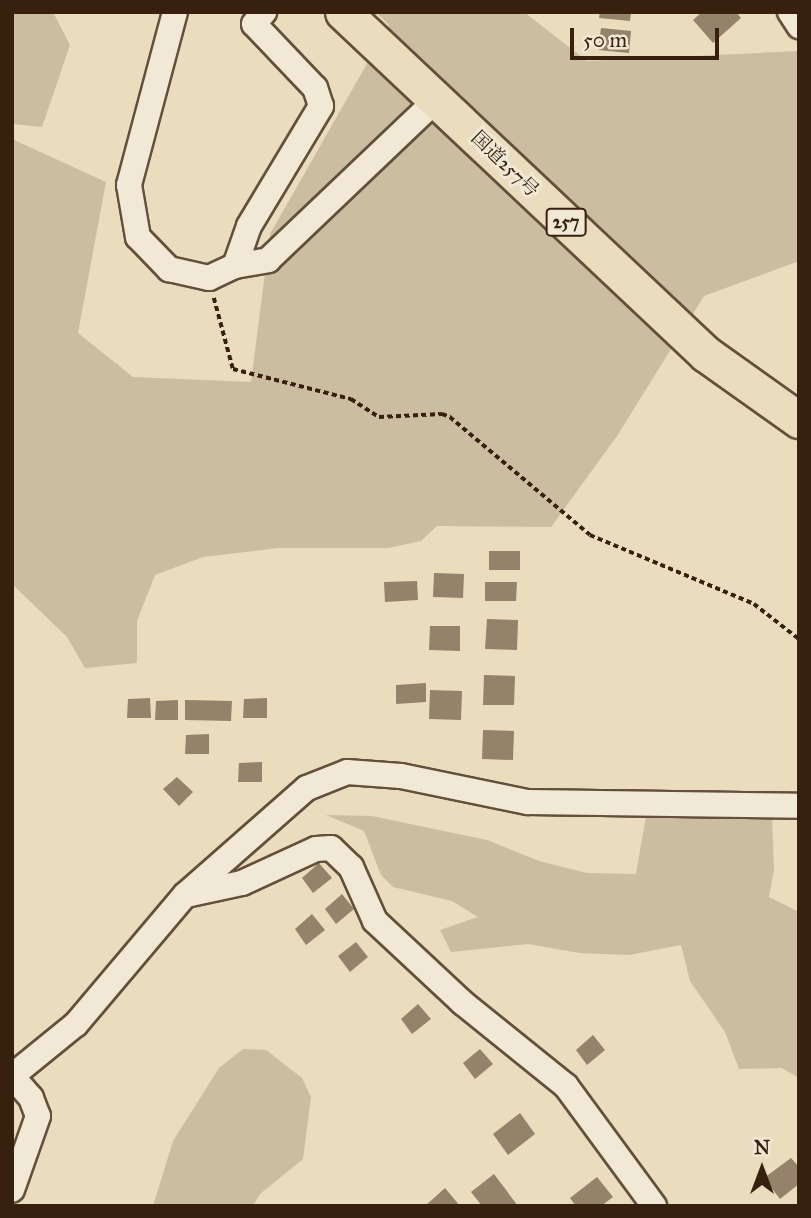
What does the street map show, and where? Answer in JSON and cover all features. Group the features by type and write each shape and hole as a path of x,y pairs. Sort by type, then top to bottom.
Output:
{"highway":[{"name":"国道257号","path":"343,12 706,355 799,420"}],"street":[{"path":"175,12 129,184 138,237 169,269 209,278 235,266 268,260 437,99"},
{"path":"235,266 249,226 321,106 315,88 254,23 264,12"},
{"path":"790,12 799,26"},
{"path":"12,1190 38,1116 31,1098 12,1076 76,1024 185,895 307,788 347,772 401,776 528,802 799,806"},
{"path":"185,895 242,883 316,849 331,848 351,867 375,921 463,1003 560,1079 654,1206"}],"path":[{"path":"209,278 233,369 351,399 379,417 442,414 590,535 754,604 799,639"}],"shaded area":[{"path":"12,12 53,12 70,45 42,127 12,124"},
{"path":"376,12 524,12 587,61 799,51 799,261 704,296 617,436 551,527 437,526 421,541 388,548 278,548 203,557 155,575 137,621 137,663 85,668 67,637 12,584 12,139 106,182 78,333 133,377 251,382 270,234 389,25"},
{"path":"326,815 372,816 487,840 539,861 587,873 636,874 646,816 772,817 774,870 769,897 799,912 799,1078 782,1068 739,1069 725,1032 690,981 681,945 629,955 579,953 528,944 451,952 440,930 478,917 452,901 393,887 381,875 364,831"},
{"path":"243,1049 266,1050 302,1078 311,1097 303,1159 260,1194 253,1206 153,1206 173,1141 219,1068"}],"building":[{"path":"600,12 631,12 630,21 599,18"},
{"path":"702,12 736,12 741,18 713,43 693,20"},
{"path":"601,28 631,31 629,53 598,50"},
{"path":"489,551 520,551 520,570 489,570"},
{"path":"434,573 464,574 463,598 433,597"},
{"path":"417,581 418,600 385,602 384,582"},
{"path":"485,582 517,582 516,601 485,601"},
{"path":"487,619 518,620 517,650 485,649"},
{"path":"430,626 460,626 460,651 429,650"},
{"path":"484,675 515,676 514,705 483,705"},
{"path":"426,683 426,702 396,704 396,685"},
{"path":"430,690 462,691 461,720 429,719"},
{"path":"150,698 151,718 127,718 128,699"},
{"path":"267,698 267,718 243,718 244,699"},
{"path":"178,700 178,720 155,720 156,701"},
{"path":"185,700 232,701 231,721 185,720"},
{"path":"483,730 514,731 513,760 482,759"},
{"path":"209,734 209,754 185,754 186,735"},
{"path":"262,762 262,782 238,782 239,763"},
{"path":"177,777 193,792 179,806 163,789"},
{"path":"319,863 332,878 313,893 302,878"},
{"path":"342,894 354,909 336,924 325,909"},
{"path":"312,914 325,930 306,945 295,929"},
{"path":"356,942 368,957 350,972 338,956"},
{"path":"418,1004 431,1019 412,1034 401,1019"},
{"path":"593,1035 605,1050 587,1065 576,1050"},
{"path":"480,1049 493,1064 475,1079 463,1063"},
{"path":"520,1113 535,1134 508,1155 493,1134"},
{"path":"791,1158 799,1167 799,1184 780,1199 764,1178"},
{"path":"494,1174 518,1206 482,1206 471,1192"},
{"path":"597,1177 613,1197 601,1206 576,1206 570,1198"},
{"path":"445,1188 460,1206 425,1206"}]}
